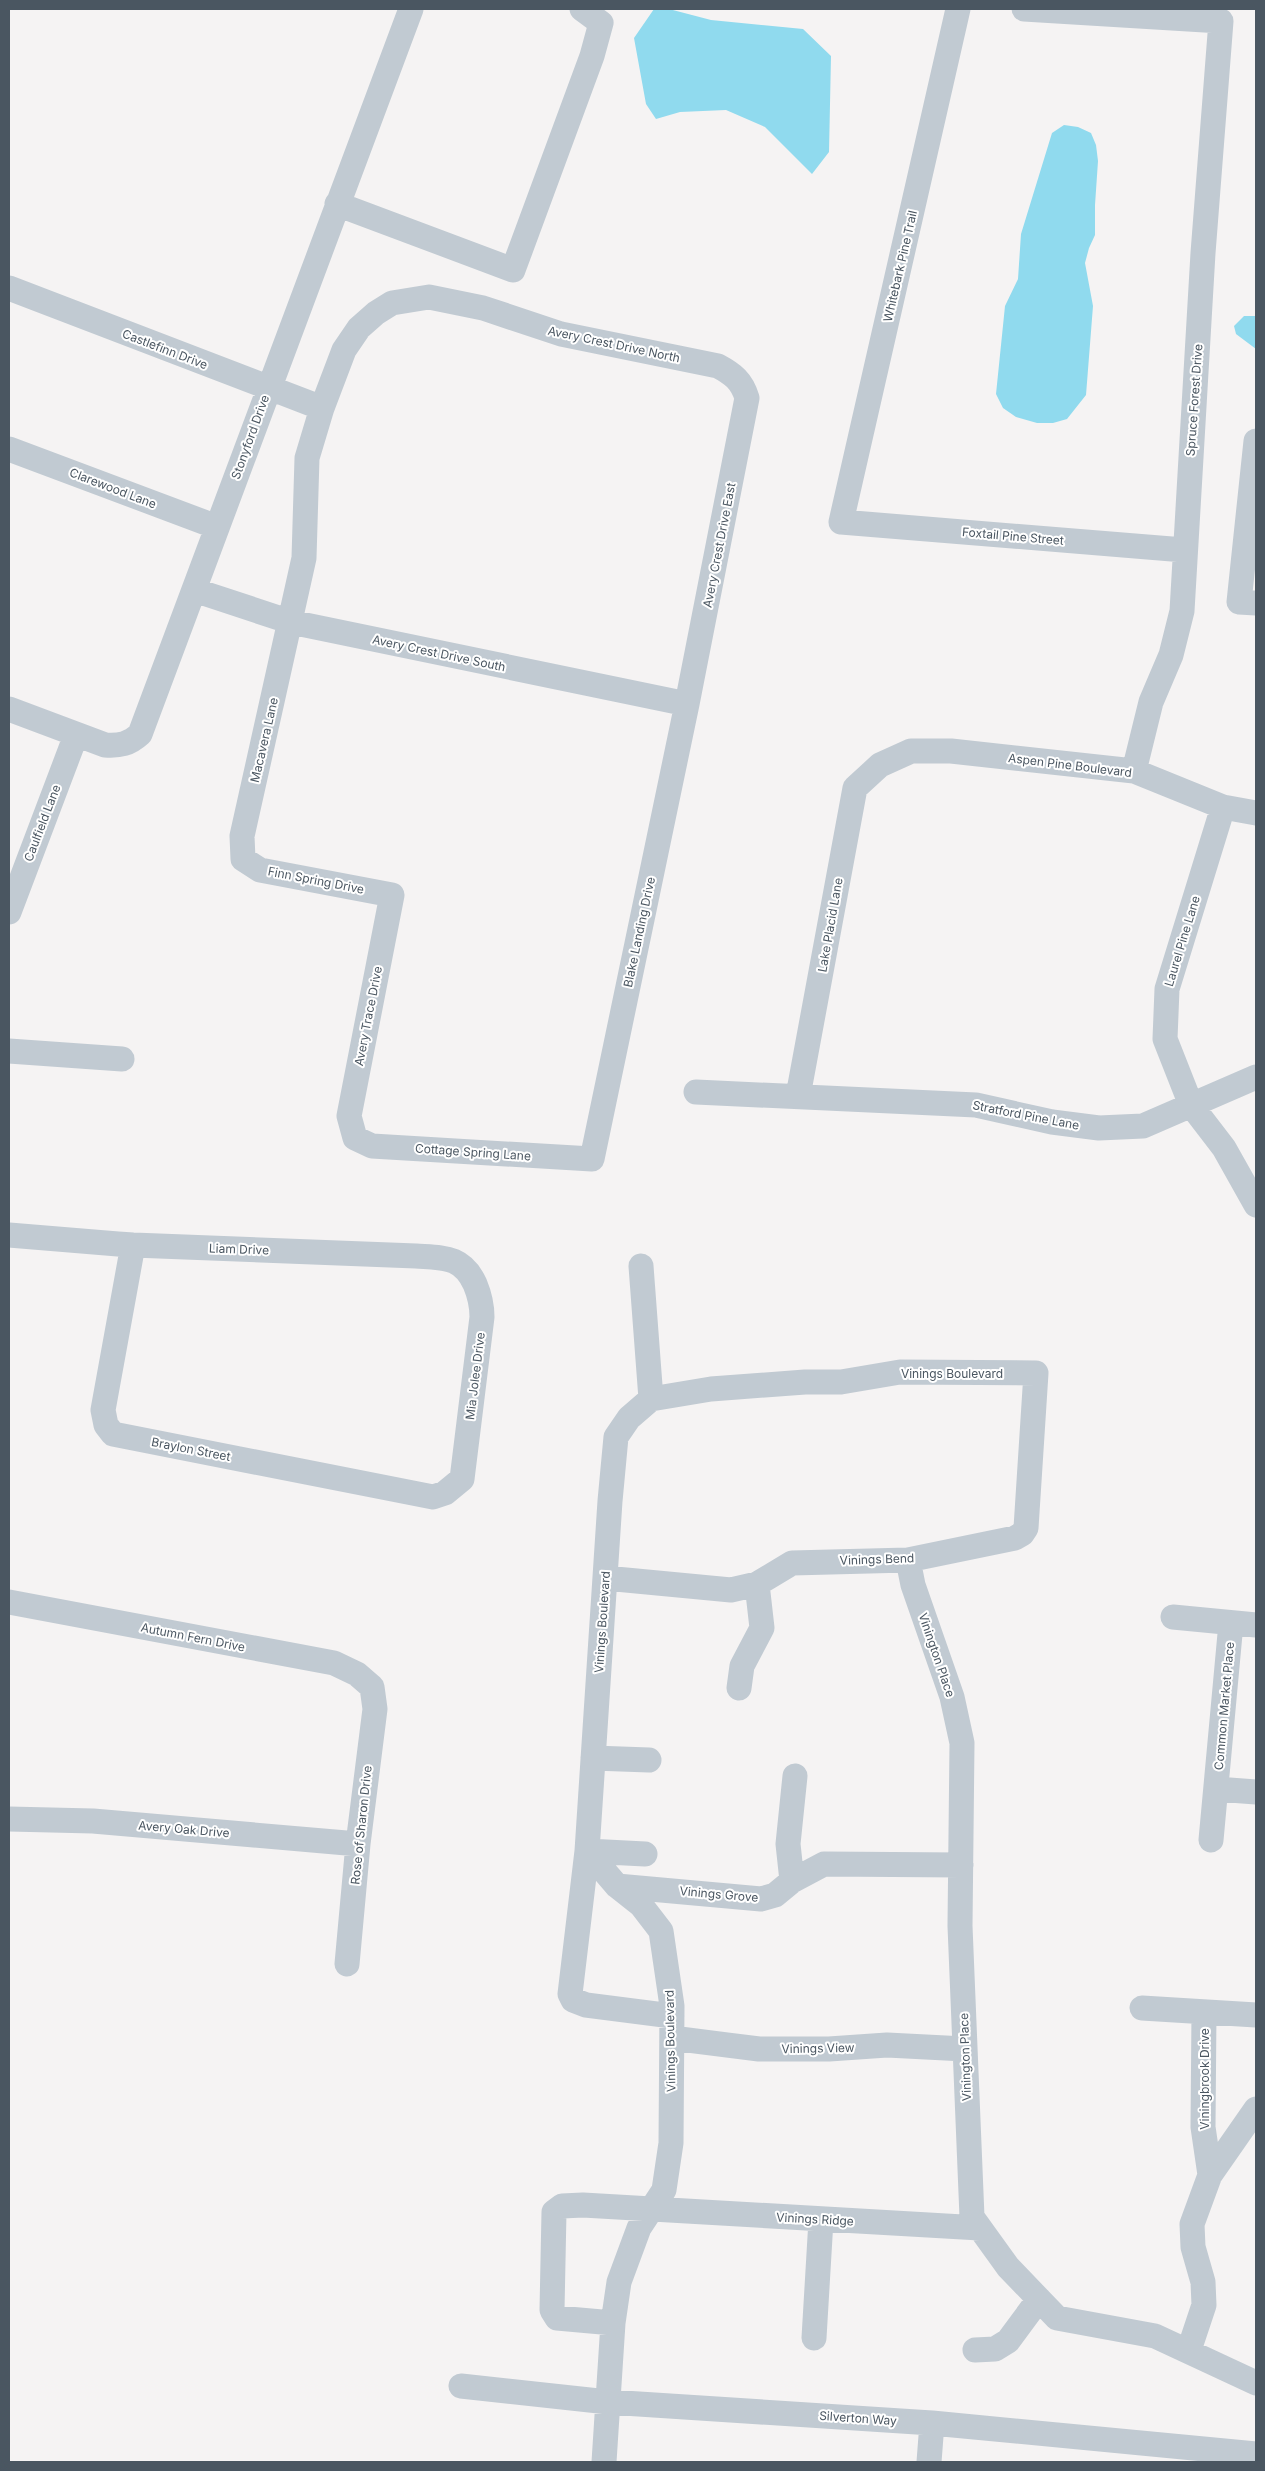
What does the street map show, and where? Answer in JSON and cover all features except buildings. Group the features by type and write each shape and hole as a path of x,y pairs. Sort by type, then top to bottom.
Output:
{"street":[{"name":"Stonyford Drive","path":"9,709 105,745 118,746 131,742 140,734 411,9"},
{"path":"337,204 512,270 592,56 601,23 582,9"},
{"name":"Whitebark Pine Trail","path":"841,522 958,9"},
{"name":"Spruce Forest Drive","path":"1024,9 1221,21 1184,550 1182,611 1171,655 1151,702 1134,771"},
{"name":"Castlefinn Drive","path":"9,288 322,408"},
{"name":"Avery Crest Drive North","path":"392,303 429,297 484,308 561,334 718,366 732,374 743,386"},
{"name":"Macavera Lane","path":"243,859 242,836 304,558 307,458 322,408 344,350 354,335 376,313 392,303"},
{"name":"Avery Crest Drive East","path":"687,704 746,412 747,398 743,386"},
{"path":"1256,441 1239,602 1256,603"},
{"name":"Clarewood Lane","path":"9,449 217,527"},
{"name":"Foxtail Pine Street","path":"841,522 1184,550"},
{"name":"Avery Crest Drive South","path":"194,590 291,622 687,704"},
{"name":"Blake Landing Drive","path":"592,1159 687,704"},
{"name":"Caulfield Lane","path":"9,912 76,735"},
{"name":"Aspen Pine Boulevard","path":"880,764 911,751 951,751 1134,771 1223,807 1256,814"},
{"name":"Lake Placid Lane","path":"798,1096 855,788 880,764"},
{"name":"Laurel Pine Lane","path":"1223,807 1167,989 1165,1039 1191,1105 1224,1148 1256,1205"},
{"name":"Finn Spring Drive","path":"243,859 260,870 392,895"},
{"name":"Avery Trace Drive","path":"355,1138 349,1116 392,895"},
{"path":"9,1051 122,1059"},
{"name":"Stratford Pine Lane","path":"696,1092 976,1104 1052,1122 1099,1128 1143,1126 1256,1077"},
{"name":"Cottage Spring Lane","path":"355,1138 372,1146 592,1159"},
{"name":"Liam Drive","path":"9,1236 133,1245 440,1258 457,1262 467,1268"},
{"name":"Braylon Street","path":"133,1245 103,1410 106,1425 113,1434 433,1497 445,1493 456,1485"},
{"path":"641,1266 651,1399"},
{"name":"Mia Jolee Drive","path":"456,1485 462,1479 482,1317 482,1300 467,1268"},
{"name":"Vinings Boulevard","path":"604,2462 613,2323 619,2282 639,2228 664,2190 671,2143 672,2027 661,1931 641,1905 617,1886 587,1851 604,1578 616,1437 629,1418 651,1399 712,1389 805,1382 841,1382 900,1372 1036,1374"},
{"name":"Vinings Bend","path":"604,1578 731,1590 757,1584 792,1563 908,1560 1015,1538 1022,1534 1026,1528 1036,1374"},
{"name":"Vinington Place","path":"908,1560 913,1585 952,1697 962,1743 960,1926 972,2217 1008,2267 1057,2318 1155,2336 1189,2350 1256,2383"},
{"path":"739,1688 742,1666 762,1628 757,1584"},
{"name":"Autumn Fern Drive","path":"9,1602 334,1663 357,1674 372,1687"},
{"path":"1173,1617 1256,1624"},
{"name":"Common Market Place","path":"1211,1840 1231,1623"},
{"name":"Rose of Sharon Drive","path":"347,1964 358,1844 375,1709 372,1687"},
{"path":"593,1758 649,1760"},
{"path":"792,1881 788,1844 795,1776"},
{"name":"Common Market Place","path":"1216,1789 1256,1792"},
{"name":"Avery Oak Drive","path":"9,1819 92,1821 358,1844"},
{"path":"587,1851 645,1854"},
{"name":"Vinings View","path":"587,1851 570,1994 573,2000 586,2005 759,2049 829,2049 887,2045 965,2049"},
{"name":"Vinings Grove","path":"617,1886 761,1899 775,1895 792,1881 824,1864 961,1865"},
{"path":"1142,2008 1256,2015"},
{"name":"Viningbrook Drive","path":"1204,2012 1203,2128 1210,2175"},
{"name":"Viningbrook Drive","path":"1189,2350 1204,2305 1203,2282 1193,2247 1192,2224 1210,2175 1256,2109"},
{"path":"613,2323 557,2318 552,2310 554,2212 562,2206 651,2210"},
{"name":"Vinings Ridge","path":"651,2210 980,2228"},
{"path":"814,2338 821,2220"},
{"path":"975,2350 995,2349 1008,2341 1039,2299"},
{"name":"Silverton Way","path":"460,2386 608,2402 932,2423 1256,2454"},
{"path":"929,2462 932,2423"}],"water":[{"path":"654,9 669,9 711,20 803,29 831,56 829,152 812,174 765,127 726,110 680,112 656,119 646,104 634,38"},
{"path":"1064,125 1078,127 1091,133 1096,145 1098,161 1095,235 1085,263 1093,306 1086,395 1067,419 1053,423 1037,423 1016,417 1003,408 996,394 1005,306 1018,279 1021,234 1052,133"},
{"path":"1244,316 1256,316 1256,349 1236,334 1234,326"}]}
